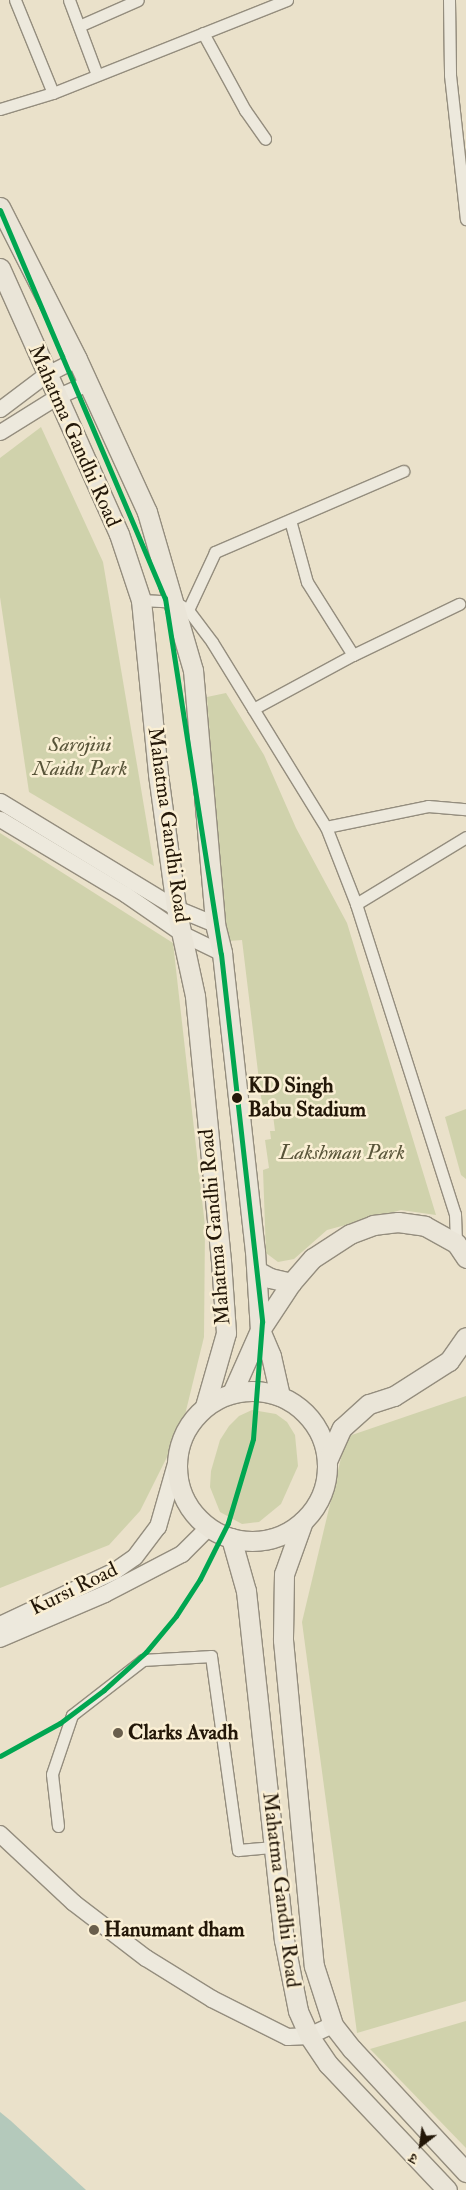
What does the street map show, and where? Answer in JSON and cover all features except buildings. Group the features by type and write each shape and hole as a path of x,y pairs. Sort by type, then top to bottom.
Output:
{"main road":[{"name":"Mahatma Gandhi Road","path":"0,207 77,359 147,512 181,606 196,694 215,924 222,953 257,1271 260,1330 271,1356 280,1396"},
{"name":"Mahatma Gandhi Road","path":"0,268 45,375 119,534 141,600 158,774 176,908 195,996 226,1333 217,1373 205,1406"},
{"path":"232,1393 260,1330 291,1282 313,1258 373,1224 398,1222 426,1226 461,1250"},
{"path":"257,1271 270,1278 291,1282"},
{"path":"327,1461 342,1428 369,1404 394,1396 458,1360 466,1337"},
{"path":"256,1391 280,1396 298,1407 313,1422 323,1440 327,1461 325,1483 317,1504 303,1521 273,1537 257,1541 231,1538 208,1528 191,1511 183,1496 176,1464 180,1442 190,1422 205,1406 232,1393 256,1391"},
{"name":"Kursi Road","path":"0,1625 116,1571 135,1557 158,1527 176,1464"},
{"name":"Mahatma Gandhi Road","path":"303,1521 284,1574 283,1640 314,1966 333,2025 352,2049 466,2172"},
{"name":"Kursi Road","path":"0,1639 105,1594 182,1554 208,1528"},
{"name":"Mahatma Gandhi Road","path":"231,1538 246,1591 289,1973 298,2011 309,2036 328,2064 447,2190"},
{"path":"0,1834 74,1903 146,1958 270,2030 288,2037 309,2036 333,2025"}],"street":[{"path":"15,0 54,93"},
{"path":"69,0 98,75"},
{"path":"79,26 138,0"},
{"path":"0,109 54,93 203,33 268,4 287,0"},
{"path":"449,0 450,75 466,219"},
{"path":"203,33 245,110 265,139"},
{"path":"0,409 45,375 77,359"},
{"path":"0,432 56,397 88,383"},
{"path":"181,606 215,552 403,471"},
{"path":"290,520 307,582 353,655"},
{"path":"141,600 181,606 212,642 326,827 356,904 456,1214 461,1250"},
{"path":"253,709 353,655 459,604"},
{"path":"0,801 176,908 215,924"},
{"path":"326,827 428,806 466,809"},
{"path":"0,819 125,894 183,934 222,953"},
{"path":"356,904 466,837"},
{"path":"58,1826 52,1774 72,1715 143,1660 211,1656 238,1850 274,1847"}],"green space":[{"name":"Sarojini Naidu Park","path":"41,427 103,562 154,866 29,792 0,597 0,458"},
{"name":"Lakshman Park","path":"226,693 264,755 296,828 347,923 436,1215 401,1210 327,1230 294,1259 278,1262 266,1253 263,1170 269,1168 265,1140 271,1139 270,1131 275,1131 273,1115 271,1104 262,1105 242,940 228,941 217,837 207,697"},
{"path":"0,833 173,943 205,1226 204,1337 182,1427 140,1511 109,1545 0,1588"},
{"path":"466,1109 466,1179 461,1175 445,1117"},
{"path":"466,1396 466,2001 357,2033 302,1622 346,1437"},
{"path":"252,1410 276,1414 287,1422 295,1435 298,1466 281,1504 259,1522 242,1524 220,1512 210,1487 211,1471 220,1440 229,1426 239,1416"},
{"path":"466,2021 466,2148 370,2049"}],"shaded area":[{"path":"0,2112 11,2121 86,2190 0,2190"}],"transit line":[{"path":"0,210 165,598 221,954 262,1322 253,1439 228,1523 200,1579 176,1616 146,1652 104,1690 60,1723 0,1756"}],"place":[{"name":"KD Singh Babu Stadium","path":"237,1098"},
{"name":"Clarks Avadh","path":"118,1733"},
{"name":"Hanumant dham","path":"94,1930"}]}
